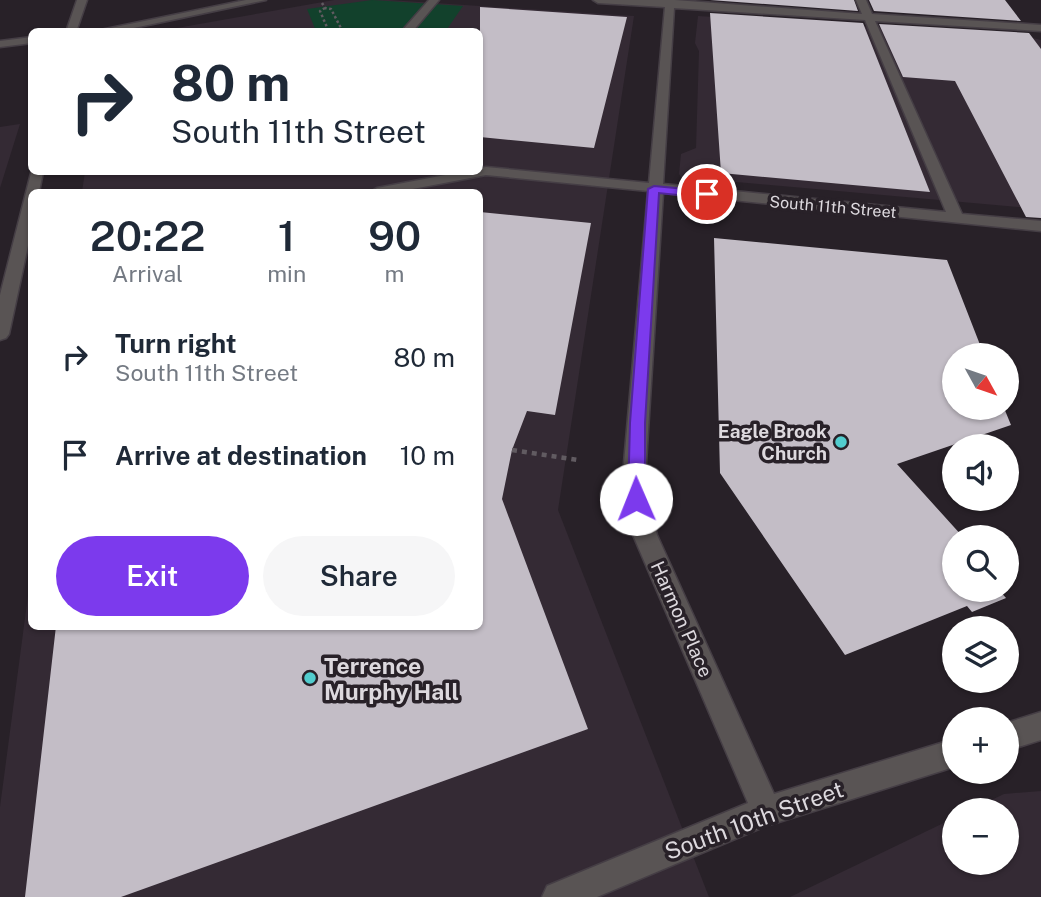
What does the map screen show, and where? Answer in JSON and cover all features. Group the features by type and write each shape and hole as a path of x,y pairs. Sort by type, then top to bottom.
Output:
{"street":[{"path":"72,28 82,0"},
{"path":"117,28 261,0"},
{"path":"410,28 434,0"},
{"path":"598,0 670,2 1041,28"},
{"path":"861,0 956,218"},
{"name":"Harmon Place","path":"670,2 637,423 636,499 645,535 766,811"},
{"path":"0,44 28,40"},
{"name":"South 11th Street","path":"483,172 1041,226"},
{"name":"South 11th Street","path":"393,189 465,175"},
{"path":"0,334 28,207"},
{"path":"1019,733 1041,726"},
{"name":"South 10th Street","path":"558,897 766,811 942,757"}],"path":[{"path":"322,3 325,8"},
{"path":"327,28 320,11 325,8 331,9 341,28"},
{"path":"512,450 578,460"}],"shaded area":[{"path":"334,0 389,0 634,16 558,510 709,897 0,897 0,807 28,596 28,630 483,630 483,189 82,189 85,175 483,175 483,28 177,28"},
{"path":"698,16 1029,37 1041,40 1041,209 681,177 681,154 696,148 699,51 695,43"},
{"path":"20,124 0,188 0,127"},
{"path":"1041,791 1041,897 790,897 942,824 942,875 1019,875 1019,798 996,798 1004,794"}],"green space":[{"path":"372,0 463,6 448,28 315,28 307,9"}],"building":[{"path":"710,0 854,0 858,11"},
{"path":"869,0 1005,0 1021,21 874,11"},
{"path":"480,7 627,17 594,148 483,137 483,28 480,28"},
{"path":"710,13 863,23 930,192 721,173"},
{"path":"879,24 1029,33 1041,49 1041,218 1026,217 955,81 903,77"},
{"name":"Terrence Murphy Hall","path":"483,212 591,223 555,415 527,411 512,450 502,499 588,729 121,897 25,897 56,630 483,630"},
{"name":"Eagle Brook Church","path":"714,238 947,260 979,343 942,343 942,420 1009,420 1011,425 985,434 942,434 942,449 897,464 952,525 942,525 942,602 996,602 972,612 967,606 845,655 720,473"}],"place":[{"name":"Eagle Brook Church","path":"841,442"},
{"name":"Terrence Murphy Hall","path":"310,678"}],"route":[{"path":"636,499 637,423 654,189 707,194"}]}
